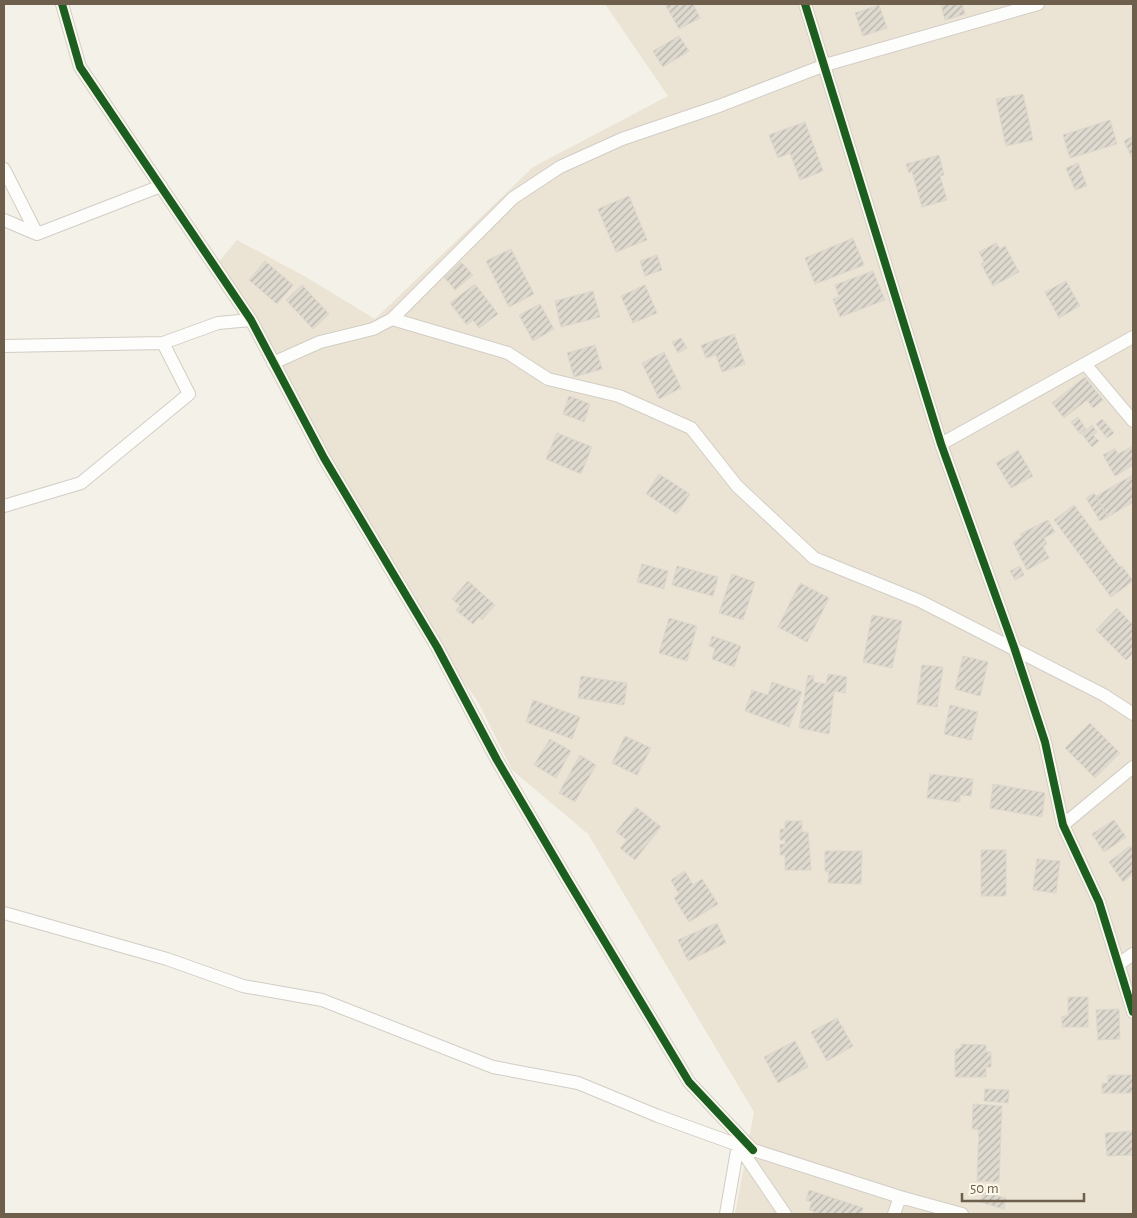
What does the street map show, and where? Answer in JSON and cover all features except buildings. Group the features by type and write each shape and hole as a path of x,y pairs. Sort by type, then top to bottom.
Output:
{"street":[{"path":"62,4 80,67 251,320 272,363 324,458 437,646 497,760 684,1074 753,1150"},
{"path":"805,4 942,444 1014,647 1045,742 1063,825 1099,902 1133,1012"},
{"path":"272,363 320,342 373,329 392,319 513,198 560,167 622,139 719,106 825,64 1038,4"},
{"path":"4,170 37,234"},
{"path":"4,220 37,234 161,186"},
{"path":"392,319 508,353 548,379 618,396 691,428 737,486 814,558 920,601 1014,647 1104,695 1133,714"},
{"path":"4,346 163,344 218,323 251,320"},
{"path":"942,444 1133,337"},
{"path":"4,506 81,483 188,394 163,344"},
{"path":"1086,365 1133,421"},
{"path":"1063,825 1133,767"},
{"path":"4,913 167,960 243,986 322,1000 492,1067 578,1082 658,1116 738,1145 900,1197 962,1214"},
{"path":"1119,964 1133,954"},
{"path":"726,1214 738,1145"},
{"path":"738,1145 785,1214"},
{"path":"894,1214 900,1197"}],"shaded area":[{"path":"605,4 1133,4 1133,1214 735,1214 754,1112 588,834 512,770 477,700 437,647 218,263 237,240 306,277 375,319 533,167 668,96"}],"cycle path":[{"path":"62,4 80,67 251,320 324,458 437,647 497,760 689,1082 753,1150"},
{"path":"805,4 941,444 1014,647 1045,742 1063,825 1099,902 1133,1012"}]}
